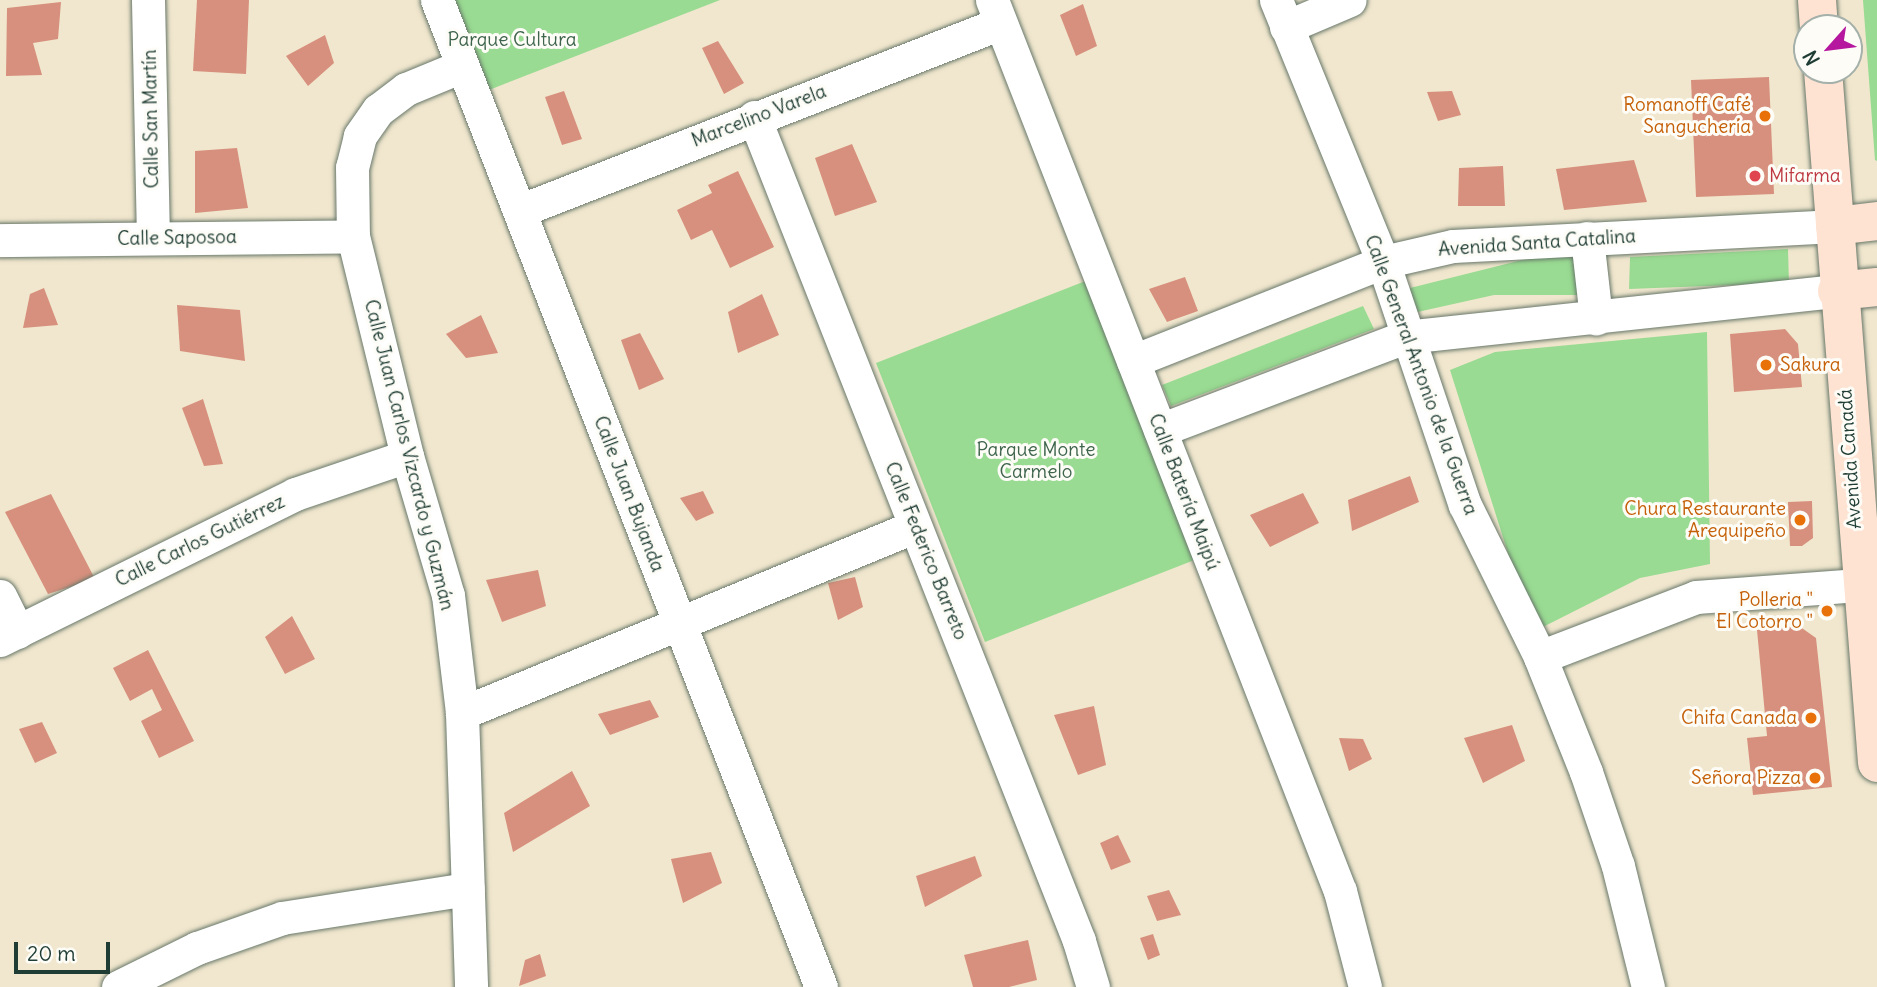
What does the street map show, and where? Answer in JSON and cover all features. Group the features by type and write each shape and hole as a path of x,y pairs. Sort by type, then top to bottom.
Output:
{"main road":[{"name":"Avenida Canadá","path":"1824,84 1837,291 1877,763"},
{"name":"Avenida Santa Catalina","path":"1835,226 1877,221"},
{"path":"1837,291 1877,286"}],"street":[{"name":"Calle San Martín","path":"148,0 153,238"},
{"name":"Calle Juan Bujanda","path":"437,0 821,987"},
{"path":"1281,14 1350,0"},
{"name":"Marcelino Varela","path":"519,211 754,117 996,11"},
{"name":"Calle Batería Maipú","path":"996,11 1340,891 1365,987"},
{"name":"Calle General Antonio de la Guerra","path":"1281,14 1383,262 1405,337 1465,505 1539,657 1602,819 1648,987"},
{"name":"Calle Juan Carlos Vizcardo y Guzmán","path":"462,66 406,89 379,110 360,136 352,167 353,236 407,456 448,595 463,713 471,987"},
{"name":"Calle Federico Barreto","path":"754,117 1079,941 1093,987"},
{"name":"Avenida Santa Catalina","path":"1133,361 1383,262 1453,246 1835,226"},
{"name":"Calle Saposoa","path":"0,240 353,236"},
{"path":"1587,238 1596,318"},
{"path":"1160,430 1405,337 1837,291"},
{"name":"Calle Carlos Gutiérrez","path":"9,636 295,494 407,456"},
{"path":"463,713 915,526"},
{"path":"1539,657 1696,597 1860,585"},
{"path":"0,596 9,636"},
{"path":"118,987 197,948 282,918 468,889"}],"green space":[{"name":"Parque Cultura","path":"455,0 720,0 489,90"},
{"path":"1863,0 1877,0 1877,161 1875,160"},
{"path":"1788,249 1789,283 1629,289 1630,257"},
{"path":"1534,257 1583,257 1587,295 1494,295 1413,313 1406,289"},
{"name":"Parque Monte Carmelo","path":"1088,280 1197,559 985,642 876,363"},
{"path":"1363,306 1374,329 1171,406 1162,385"},
{"path":"1707,332 1710,564 1640,578 1533,632 1450,370 1495,352"}],"building":[{"path":"197,0 249,0 246,74 193,71"},
{"path":"61,2 58,39 33,43 42,75 6,76 7,8"},
{"path":"1083,4 1097,46 1076,56 1060,15"},
{"path":"325,35 334,63 308,86 286,56"},
{"path":"718,41 744,83 724,94 702,48"},
{"path":"1769,77 1774,194 1696,197 1691,80"},
{"path":"564,91 582,139 562,145 545,97"},
{"path":"1452,91 1461,115 1438,121 1427,92"},
{"path":"852,144 877,202 835,216 815,158"},
{"path":"237,148 248,208 195,213 195,151"},
{"path":"1634,160 1647,202 1564,210 1556,169"},
{"path":"1503,166 1505,206 1458,206 1459,168"},
{"path":"738,171 774,247 730,268 712,230 691,240 677,210 712,193 708,185"},
{"path":"1185,277 1198,311 1167,322 1149,289"},
{"path":"44,288 58,325 23,328 30,294"},
{"path":"762,294 779,335 738,353 728,312"},
{"path":"177,305 240,310 245,361 180,351"},
{"path":"481,315 498,353 466,358 446,334"},
{"name":"Sakura","path":"1785,329 1798,344 1802,387 1734,392 1730,334"},
{"path":"640,333 664,379 639,390 621,340"},
{"path":"203,399 223,464 204,466 182,408"},
{"path":"1410,476 1419,502 1352,531 1348,500"},
{"path":"703,491 714,513 696,521 680,498"},
{"path":"1303,493 1319,523 1270,547 1250,515"},
{"path":"51,494 95,579 48,594 5,512"},
{"name":"Chura Restaurante Arequipeño","path":"1812,501 1813,538 1802,546 1790,546 1788,502"},
{"path":"538,570 546,606 502,622 486,580"},
{"path":"855,577 863,607 838,620 828,583"},
{"path":"292,616 315,659 285,674 265,637"},
{"path":"1799,626 1816,638 1832,787 1753,795 1747,738 1767,736 1757,630"},
{"path":"148,650 194,741 159,758 141,721 162,710 152,689 130,701 113,668"},
{"path":"650,700 659,717 610,735 598,714"},
{"path":"1094,706 1106,765 1078,775 1054,715"},
{"path":"42,722 57,753 35,763 19,729"},
{"path":"1512,725 1525,761 1483,783 1464,738"},
{"path":"1339,738 1363,739 1372,759 1349,771"},
{"path":"572,771 590,806 513,852 504,813"},
{"path":"1118,835 1131,862 1111,870 1100,843"},
{"path":"711,852 722,883 683,903 671,859"},
{"path":"975,856 982,876 925,907 916,876"},
{"path":"1169,890 1181,915 1157,921 1147,896"},
{"path":"1153,934 1160,955 1148,960 1140,938"},
{"path":"1028,940 1037,980 1009,987 973,987 964,955"},
{"path":"540,954 546,976 519,986 525,960"}],"place":[{"name":"Romanoff Café Sanguchería","path":"1765,116"},
{"name":"Mifarma","path":"1755,176"},
{"name":"Sakura","path":"1766,365"},
{"name":"Chura Restaurante Arequipeño","path":"1800,520"},
{"name":"Polleria \" El Cotorro \"","path":"1827,611"},
{"name":"Chifa Canada","path":"1811,718"},
{"name":"Señora Pizza","path":"1815,778"}]}
